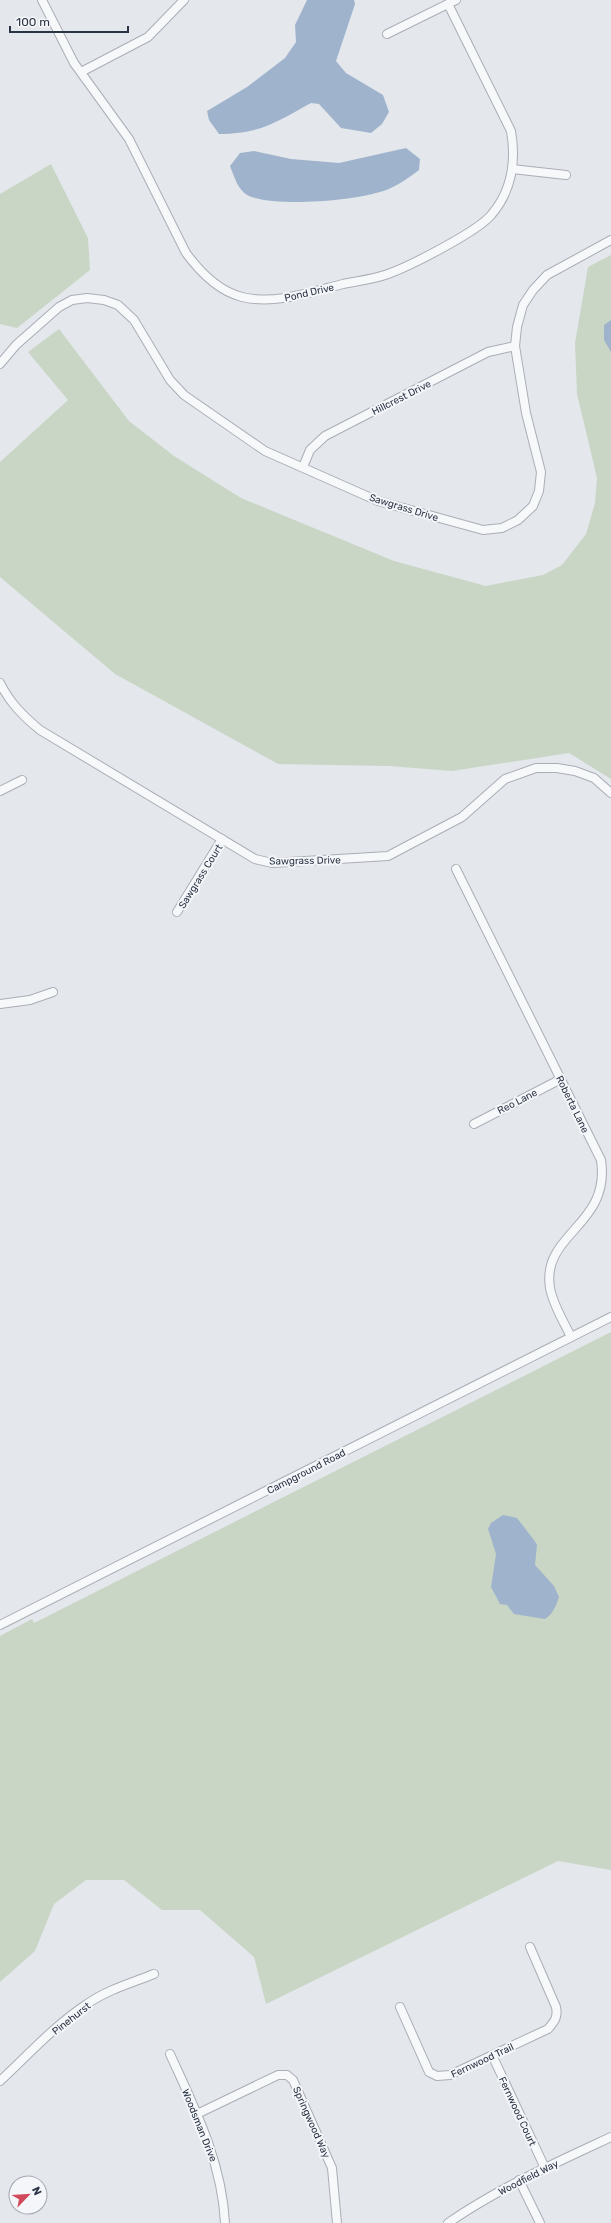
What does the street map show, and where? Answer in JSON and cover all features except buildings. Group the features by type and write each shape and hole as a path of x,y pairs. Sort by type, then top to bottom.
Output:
{"street":[{"name":"Pond Drive","path":"42,0 80,72 129,139 186,253 197,268 211,281 227,292 242,297 280,299 387,274 401,268 482,225 502,199 512,169 514,150 511,130 448,4"},
{"path":"80,72 148,37 184,0"},
{"path":"387,34 456,0"},
{"path":"512,169 566,175"},
{"name":"Sawgrass Drive","path":"0,364 16,345 59,307 72,300 87,298 104,300 118,305 134,320 170,380 184,395 265,451 378,501 483,530 502,528 518,520 533,506 539,491 541,472 526,413 515,346 517,328 523,305 533,290 547,275 611,240"},
{"name":"Hillcrest Drive","path":"304,467 310,450 326,436 488,352 515,346"},
{"name":"Sawgrass Drive","path":"0,683 8,698 22,716 40,730 255,859 272,862 375,858 388,856 462,817 498,783 520,772 536,768 556,768 594,778 611,793"},
{"path":"0,791 22,780"},
{"name":"Sawgrass Court","path":"177,912 222,839"},
{"name":"Roberta Lane","path":"456,869 607,1175 607,1189 602,1203 593,1216 565,1245 550,1270 550,1290 570,1337"},
{"path":"0,1004 30,1000 53,992"},
{"name":"Reo Lane","path":"474,1124 560,1079"},
{"name":"Campground Road","path":"0,1625 611,1316"},
{"name":"Fernwood Trail","path":"400,2007 425,2066 429,2072 437,2076 450,2075 548,2028 556,2020 558,2013 530,1948"},
{"name":"Pinehurst","path":"0,2081 55,2028 87,2004 112,1990 154,1974"},
{"name":"Woodsman Drive","path":"170,2054 210,2146 220,2178 225,2223"},
{"name":"Fernwood Court","path":"492,2055 545,2168"},
{"name":"Springwood Way","path":"197,2114 278,2075 287,2075 293,2080 332,2168 337,2223"},
{"name":"Woodfield Way","path":"448,2223 470,2208 519,2180 611,2136"},
{"path":"519,2180 540,2223"}],"green space":[{"path":"51,164 88,238 90,270 17,328 0,324 0,194"},
{"path":"611,255 611,779 569,753 452,771 389,766 278,764 115,674 0,577 0,462 68,400 28,352 59,329 129,421 174,456 241,498 394,561 486,586 543,575 562,565 586,534 595,503 597,478 577,394 575,343 588,267"},
{"path":"611,1332 611,1870 558,1861 266,2004 254,1957 200,1910 162,1910 124,1880 86,1880 54,1904 35,1951 0,1982 0,1636 32,1619 34,1623"}],"water":[{"path":"307,0 354,0 355,4 336,61 346,73 383,95 389,112 382,124 371,133 341,128 319,104 311,103 268,126 246,132 219,134 209,120 207,111 247,87 285,58 296,42 295,25"},
{"path":"406,148 420,159 419,170 399,184 382,192 364,196 312,202 276,201 249,196 239,187 230,166 240,153 254,151 291,159 339,163"},
{"path":"611,320 611,352 604,340 604,325"},
{"path":"503,1515 517,1518 534,1540 537,1545 535,1565 554,1586 559,1597 552,1612 545,1619 514,1614 507,1605 500,1604 491,1587 496,1554 488,1529 491,1523"}]}
